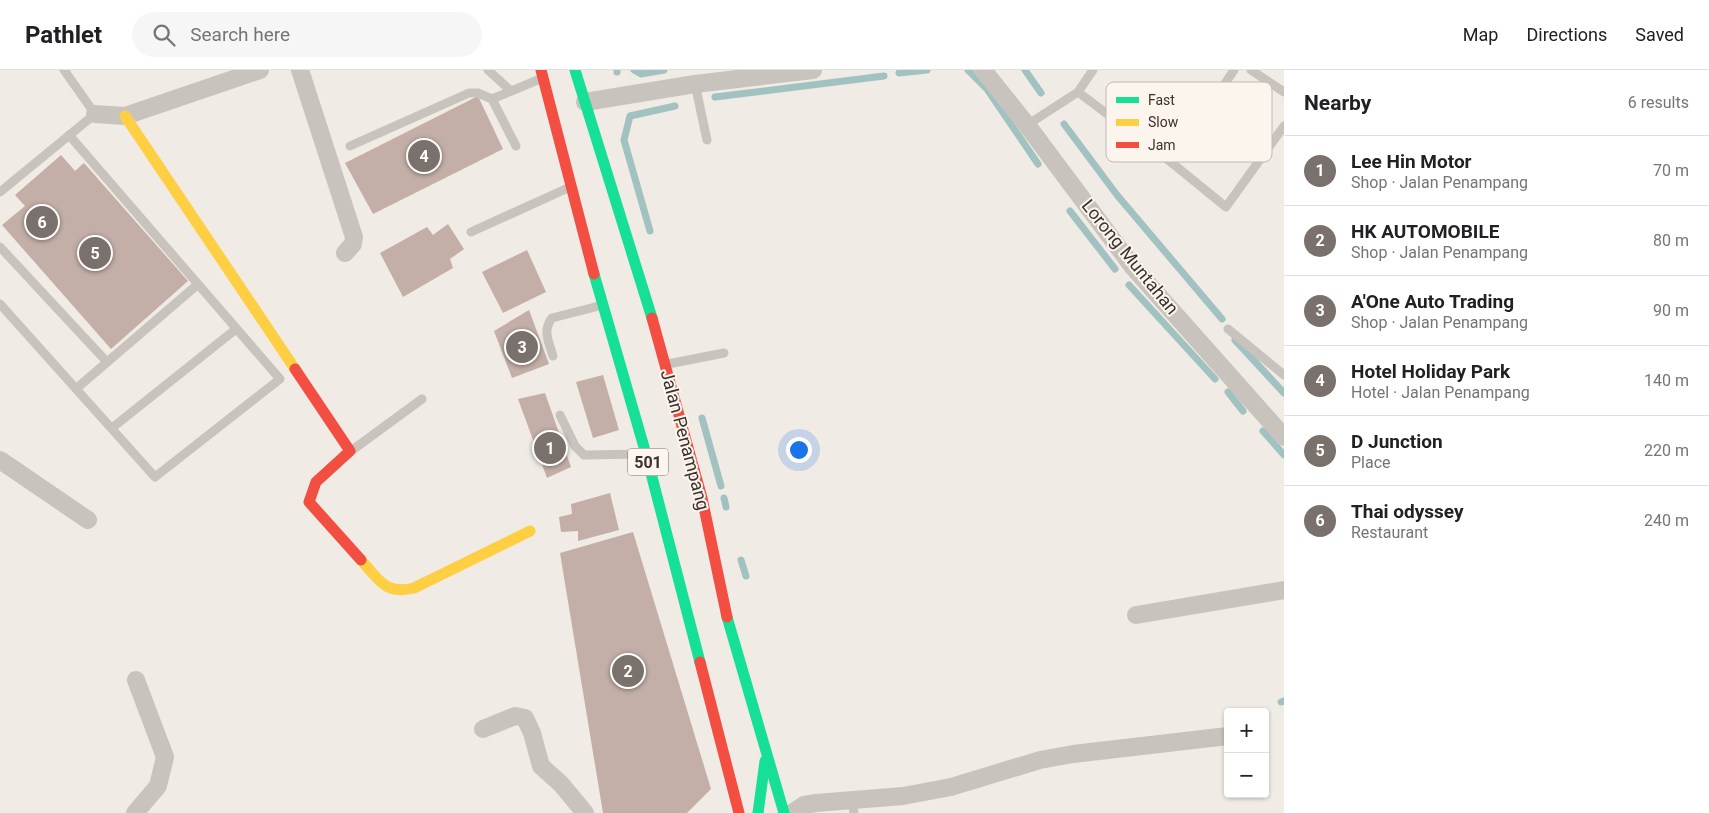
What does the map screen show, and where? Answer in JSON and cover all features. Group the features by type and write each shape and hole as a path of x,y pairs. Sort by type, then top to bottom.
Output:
{"main road":[{"name":"Jalan Penampang","path":"575,70 666,365 702,498 721,597 784,813"},
{"name":"501","path":"542,74 602,306 646,454 739,813"},
{"path":"125,116 350,451 316,482 308,502 386,588 402,591 414,588 530,530"},
{"path":"758,813 766,749"}],"street":[{"path":"95,114 125,116 260,70"},
{"path":"300,70 354,236 353,244 345,253"},
{"path":"585,102 695,84 813,70"},
{"name":"Lorong Muntahan","path":"983,70 1027,125 1133,267 1284,437"},
{"path":"0,460 88,520"},
{"path":"1136,615 1284,590"},
{"path":"134,813 158,786 165,757 136,680"},
{"path":"483,729 515,716 525,718 532,733 541,766 561,784 585,813"},
{"path":"792,813 804,806 853,806 951,787 1040,760 1073,754 1224,736"}],"lane":[{"path":"0,192 95,114 64,70"},
{"path":"488,70 510,91"},
{"path":"1027,125 1078,92 1093,70"},
{"path":"1226,82 1234,70"},
{"path":"1251,70 1269,82"},
{"path":"492,99 542,74"},
{"path":"695,84 707,140"},
{"path":"1272,84 1284,92"},
{"path":"1078,92 1106,113"},
{"path":"350,146 470,93 478,93 492,99 516,146"},
{"path":"1272,143 1284,126"},
{"path":"0,304 155,477 280,379 69,136"},
{"path":"1172,163 1226,206 1258,162"},
{"path":"471,232 570,187"},
{"path":"0,247 107,362"},
{"path":"77,388 198,284"},
{"path":"553,356 546,334 547,325 552,318 602,306"},
{"path":"112,428 236,329"},
{"path":"1228,329 1284,375"},
{"path":"666,365 724,353"},
{"path":"350,451 422,400"},
{"path":"560,415 575,446 584,455 646,454"}],"building":[{"path":"478,96 503,149 373,214 345,163"},
{"path":"61,155 75,171 84,163 188,281 111,349 2,225 25,206 15,195"},
{"path":"448,224 464,249 450,259 453,268 403,297 380,253 427,227 433,235"},
{"path":"527,250 546,292 503,313 482,272"},
{"path":"529,310 549,364 512,378 494,331"},
{"path":"603,375 619,430 593,438 576,382"},
{"path":"545,393 571,467 547,478 518,399"},
{"path":"610,493 619,530 578,541 578,531 561,532 559,517 572,514 571,504"},
{"path":"633,532 711,789 687,813 603,813 560,553"}],"waterway":[{"path":"634,70 641,74 664,70"},
{"path":"899,73 927,70"},
{"path":"968,70 987,89 1038,164"},
{"path":"1025,70 1041,93"},
{"path":"715,97 884,76"},
{"path":"650,231 624,140 630,116 675,106"},
{"path":"1064,124 1117,195 1222,319"},
{"path":"1070,211 1115,269"},
{"path":"1129,285 1215,379"},
{"path":"1235,340 1284,393"},
{"path":"1228,392 1243,411"},
{"path":"702,418 721,486"},
{"path":"1263,431 1284,455"},
{"path":"724,498 726,507"},
{"path":"741,560 746,576"}],"traffic: fast":[{"path":"575,70 652,318"},
{"path":"594,274 646,454 700,662"},
{"path":"727,617 784,813"},
{"path":"758,813 765,761"}],"traffic: slow":[{"path":"125,116 295,369"},
{"path":"361,560 383,584 404,590 414,588 530,531"}],"traffic: jam":[{"path":"541,70 594,274"},
{"path":"652,318 702,498 727,617"},
{"path":"295,369 350,451 316,482 309,502 361,560"},
{"path":"700,662 739,813"}],"place":[{"name":"Hotel Holiday Park","path":"424,156"},
{"name":"Thai odyssey","path":"42,222"},
{"name":"D Junction","path":"95,253"},
{"name":"A'One Auto Trading","path":"522,347"},
{"name":"Lee Hin Motor","path":"550,448"},
{"name":"HK AUTOMOBILE","path":"628,671"}]}
